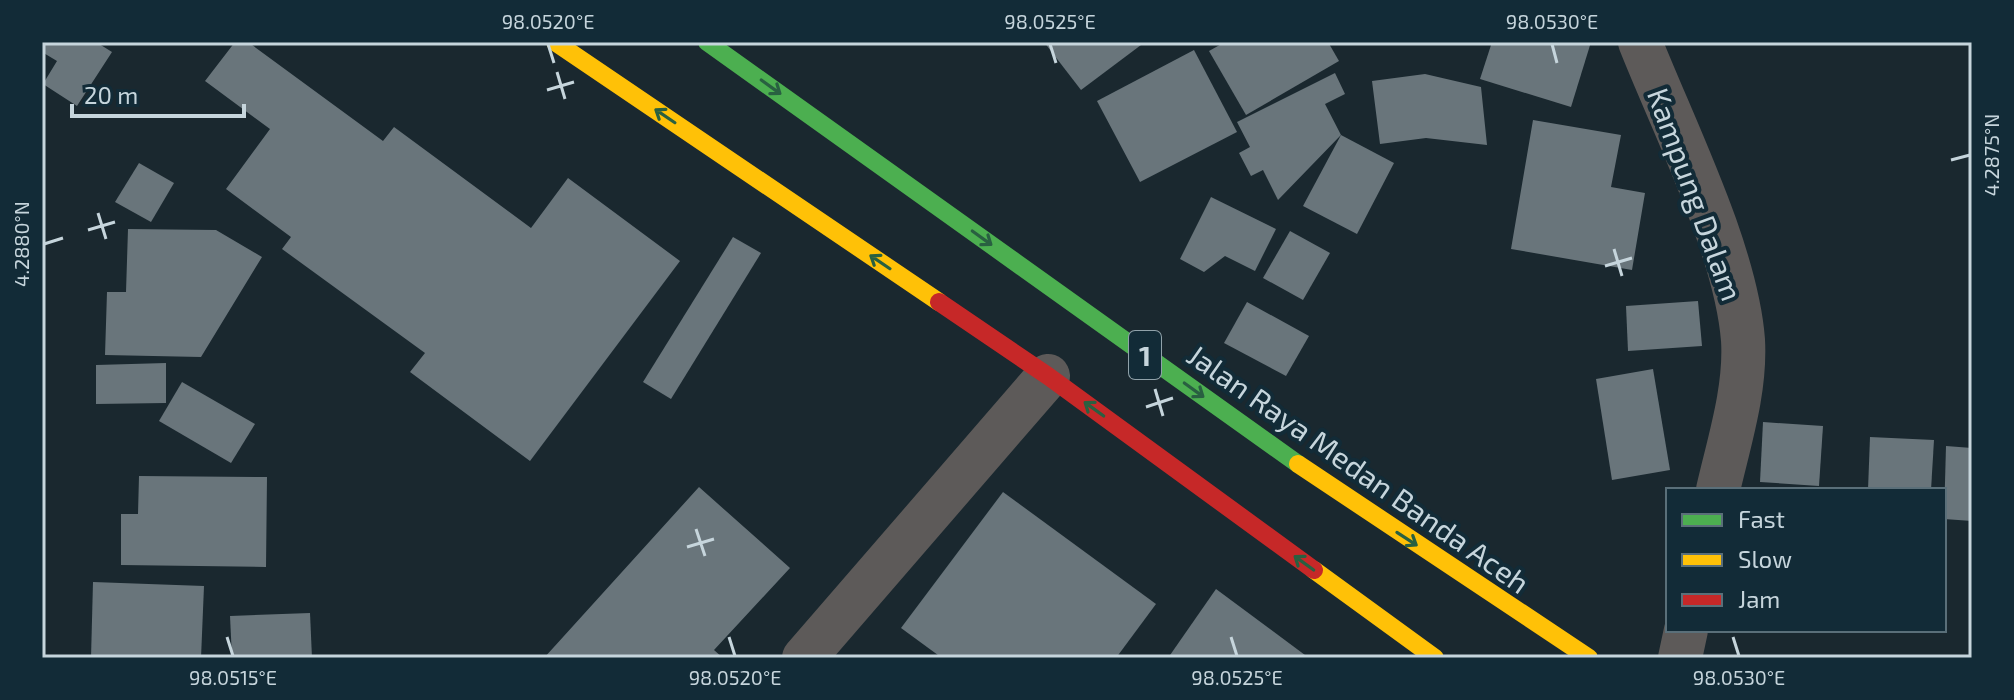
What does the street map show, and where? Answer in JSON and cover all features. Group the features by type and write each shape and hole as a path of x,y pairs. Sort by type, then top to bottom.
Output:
{"highway":[{"path":"555,42 1048,376 1435,658"},
{"path":"578,58 591,42"},
{"name":"Jalan Raya Medan Banda Aceh","path":"707,42 1337,492 1589,658"}],"street":[{"name":"Kampung Dalam","path":"1640,42 1720,242 1736,299 1743,341 1742,376 1718,488"},
{"path":"804,658 1048,376"},
{"path":"1680,658 1686,632"}],"building":[{"path":"42,42 96,42 112,52 77,106 43,84 57,61 42,52"},
{"path":"235,42 248,42 383,141 394,127 531,228 568,178 680,261 530,461 410,372 425,353 282,249 291,237 226,189 270,129 205,81"},
{"path":"1044,42 1145,42 1081,90"},
{"path":"1225,42 1328,42 1339,61 1246,115 1209,51"},
{"path":"1492,42 1591,42 1571,107 1480,79"},
{"path":"1194,50 1237,132 1140,182 1097,101"},
{"path":"1335,73 1345,94 1325,104 1341,135 1278,200 1263,170 1251,176 1239,153 1250,147 1237,122"},
{"path":"1425,74 1481,87 1487,145 1426,138 1380,144 1372,81"},
{"path":"1533,120 1621,135 1611,187 1645,193 1632,270 1511,249"},
{"path":"1341,135 1394,163 1357,234 1303,206"},
{"path":"139,163 174,183 151,222 115,202"},
{"path":"1211,197 1276,229 1255,271 1225,256 1204,272 1180,259"},
{"path":"128,229 216,230 262,257 201,357 105,355 107,292 126,292"},
{"path":"1290,231 1330,253 1303,300 1263,278"},
{"path":"733,237 761,253 671,399 643,382"},
{"path":"1698,301 1702,346 1628,351 1626,306"},
{"path":"1247,302 1309,336 1286,376 1224,343"},
{"path":"166,363 166,403 96,404 96,365"},
{"path":"1653,369 1670,470 1612,480 1596,379"},
{"path":"182,382 255,424 231,463 159,421"},
{"path":"1763,422 1823,426 1819,486 1760,482"},
{"path":"1870,437 1934,440 1931,488 1868,488"},
{"path":"1946,446 1972,448 1972,521 1946,519"},
{"path":"139,476 267,477 266,567 121,565 121,514 138,514"},
{"path":"699,487 790,568 714,650 723,658 544,658"},
{"path":"1003,492 1156,604 1116,658 942,658 901,628"},
{"path":"93,582 204,586 201,658 91,658"},
{"path":"1216,589 1309,658 1168,658"},
{"path":"310,613 312,658 232,658 230,616"}],"traffic: fast":[{"path":"707,42 1298,464"}],"traffic: slow":[{"path":"555,42 939,302"},
{"path":"1298,464 1589,658"},
{"path":"1314,570 1435,658"}],"traffic: jam":[{"path":"939,302 1048,376 1314,570"}]}
